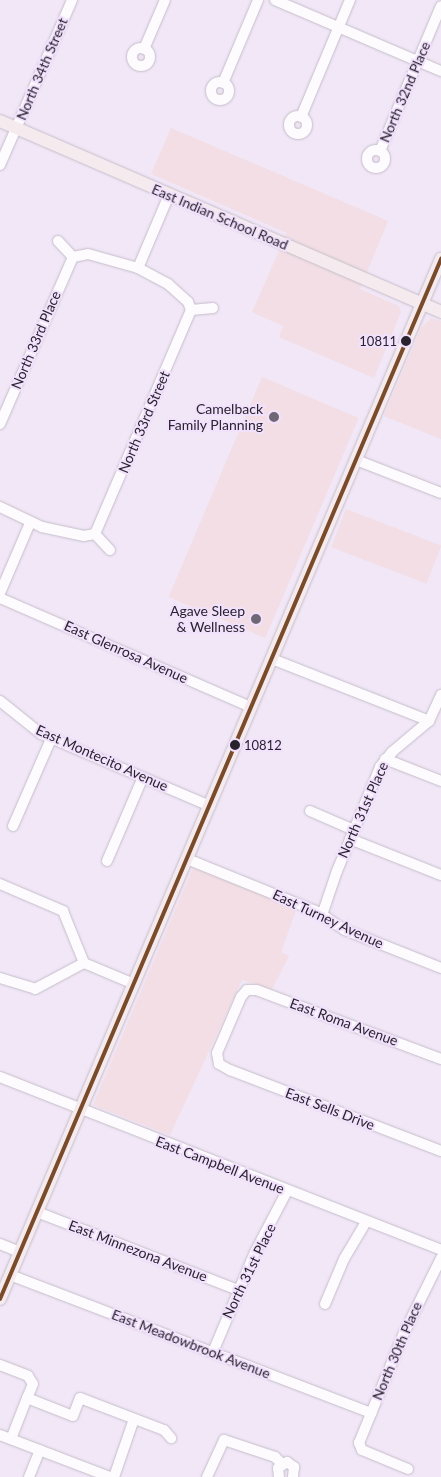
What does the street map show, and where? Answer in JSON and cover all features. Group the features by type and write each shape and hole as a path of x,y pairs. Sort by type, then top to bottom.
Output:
{"main road":[{"name":"East Indian School Road","path":"0,121 441,312"},
{"path":"0,1300 441,259"}],"street":[{"name":"North 34th Street","path":"0,165 72,0"},
{"path":"144,49 166,0"},
{"path":"223,82 258,0"},
{"path":"275,0 441,71"},
{"path":"301,117 350,0"},
{"name":"North 32nd Place","path":"380,151 441,6"},
{"path":"138,268 169,195"},
{"path":"58,241 73,257 88,254 107,257 138,268 179,293 191,310 213,308"},
{"name":"North 33rd Place","path":"0,424 73,257"},
{"name":"North 33rd Street","path":"95,534 191,310"},
{"path":"356,460 441,493"},
{"path":"0,508 30,523 84,536 95,534 110,550"},
{"path":"0,593 30,523"},
{"name":"East Glenrosa Avenue","path":"0,598 251,707"},
{"path":"272,659 429,721"},
{"name":"North 31st Place","path":"322,915 352,835 385,759 429,721 441,695"},
{"name":"East Montecito Avenue","path":"0,701 33,729 51,739 210,806"},
{"path":"13,826 51,739"},
{"path":"385,759 441,781"},
{"path":"107,861 143,777"},
{"path":"310,811 352,835 441,875"},
{"name":"East Turney Avenue","path":"187,859 322,915 345,930 441,968"},
{"path":"0,884 63,911 84,963 134,984"},
{"path":"0,978 23,988 35,989 84,963"},
{"name":"East Roma Avenue","path":"219,1064 217,1053 247,990 256,990 441,1059"},
{"name":"East Sells Drive","path":"219,1064 441,1151"},
{"name":"East Campbell Avenue","path":"0,1077 80,1111 441,1250"},
{"name":"North 31st Place","path":"213,1352 238,1290 287,1191"},
{"name":"East Minnezona Avenue","path":"37,1212 238,1290"},
{"path":"325,1304 344,1259 366,1222"},
{"path":"0,1244 20,1252"},
{"name":"North 30th Place","path":"408,1474 359,1447 404,1333 441,1258"},
{"name":"East Meadowbrook Avenue","path":"10,1275 372,1413"},
{"path":"0,1365 28,1376 33,1384 11,1439"},
{"path":"27,1398 73,1416 80,1398 164,1430 171,1438"},
{"path":"0,1435 112,1477 134,1419"},
{"path":"207,1477 224,1440 275,1457 281,1463 292,1464 295,1470 293,1477"},
{"path":"29,1477 40,1450"},
{"path":"279,1477 277,1471 281,1463"}],"shaded area":[{"path":"171,128 388,221 360,289 399,306 401,312 374,378 279,337 283,326 252,312 287,233 151,174"},
{"path":"431,318 441,321 441,439 384,416 421,328"},
{"path":"262,377 359,418 265,638 169,597"},
{"path":"346,509 441,545 427,584 331,547"},
{"path":"193,868 297,908 281,952 289,956 272,989 242,980 170,1135 93,1105"}],"transit line":[{"path":"0,1299 441,259"}],"place":[{"name":"10811","path":"406,341"},
{"name":"Camelback Family Planning","path":"274,417"},
{"name":"Agave Sleep & Wellness","path":"256,619"},
{"name":"10812","path":"235,745"}]}
